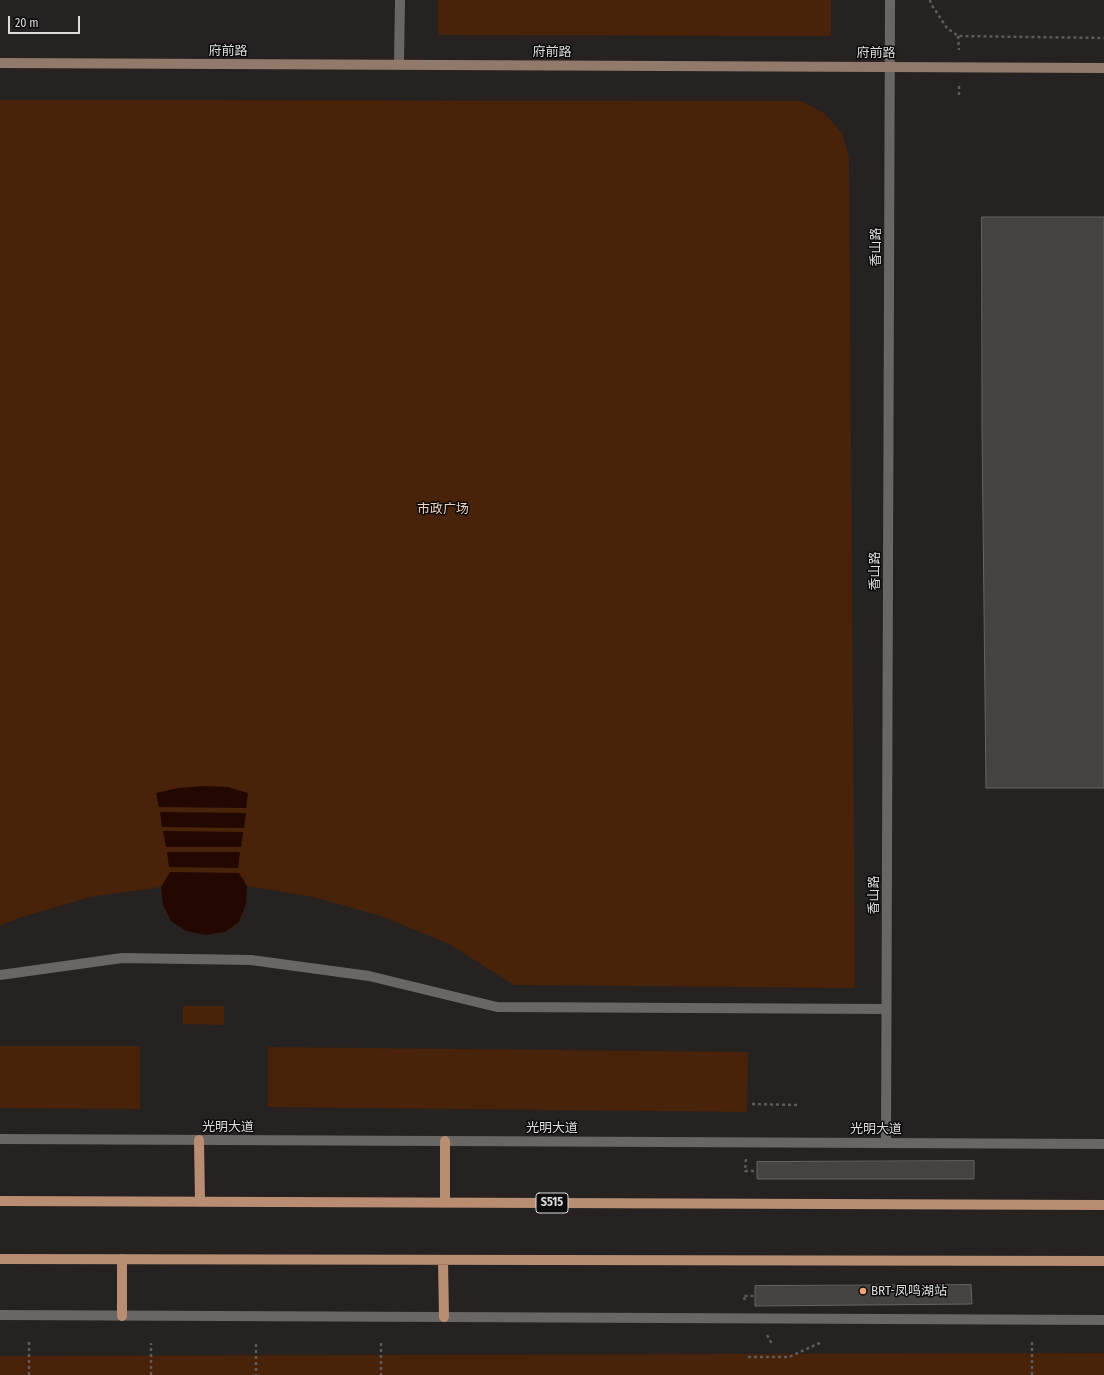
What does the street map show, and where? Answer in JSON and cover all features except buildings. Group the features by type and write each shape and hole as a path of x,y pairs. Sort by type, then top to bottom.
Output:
{"main road":[{"name":"府前路","path":"0,62 1104,68"},
{"path":"199,1140 200,1202"},
{"path":"445,1141 445,1203"},
{"name":"S515","path":"0,1201 1104,1205"},
{"path":"0,1259 1104,1261"},
{"path":"122,1259 122,1316"},
{"path":"443,1260 444,1317"}],"street":[{"path":"399,64 400,0"},
{"name":"香山路","path":"886,1142 890,0"},
{"path":"0,975 122,958 251,960 369,976 497,1007 886,1009"},
{"name":"光明大道","path":"0,1139 1104,1144"},
{"path":"0,1316 1104,1320"}],"path":[{"path":"930,0 931,4 947,28 958,36 1104,38"},
{"path":"752,1104 800,1105"},
{"path":"29,1341 29,1375"},
{"path":"1032,1342 1032,1375"},
{"path":"151,1343 151,1375"},
{"path":"380,1343 380,1375"},
{"path":"748,1357 789,1357 820,1343"},
{"path":"256,1344 256,1375"}],"green space":[{"path":"438,0 831,0 831,36 438,35"},
{"name":"市政广场","path":"0,100 801,101 824,113 842,133 849,157 855,988 514,985 449,944 381,916 313,897 247,886 244,909 239,922 224,932 215,934 206,935 187,931 172,921 166,914 161,887 90,897 19,918 0,926"},
{"path":"183,1006 224,1006 224,1025 183,1024"},
{"path":"0,1046 140,1046 140,1109 0,1108"},
{"path":"268,1047 748,1052 747,1112 268,1107"},
{"path":"1104,1353 1104,1375 0,1375 0,1356"}],"shaded area":[{"path":"204,786 228,787 248,793 246,808 159,807 156,793 178,788"},
{"path":"160,812 246,813 244,828 162,827"},
{"path":"163,831 243,832 241,847 166,847"},
{"path":"167,852 240,852 238,868 169,867"},
{"path":"170,872 239,873 247,886 246,904 239,922 225,932 206,935 186,931 171,921 163,905 161,887"}],"place":[{"name":"BRT-凤鸣湖站","path":"863,1291"}]}
